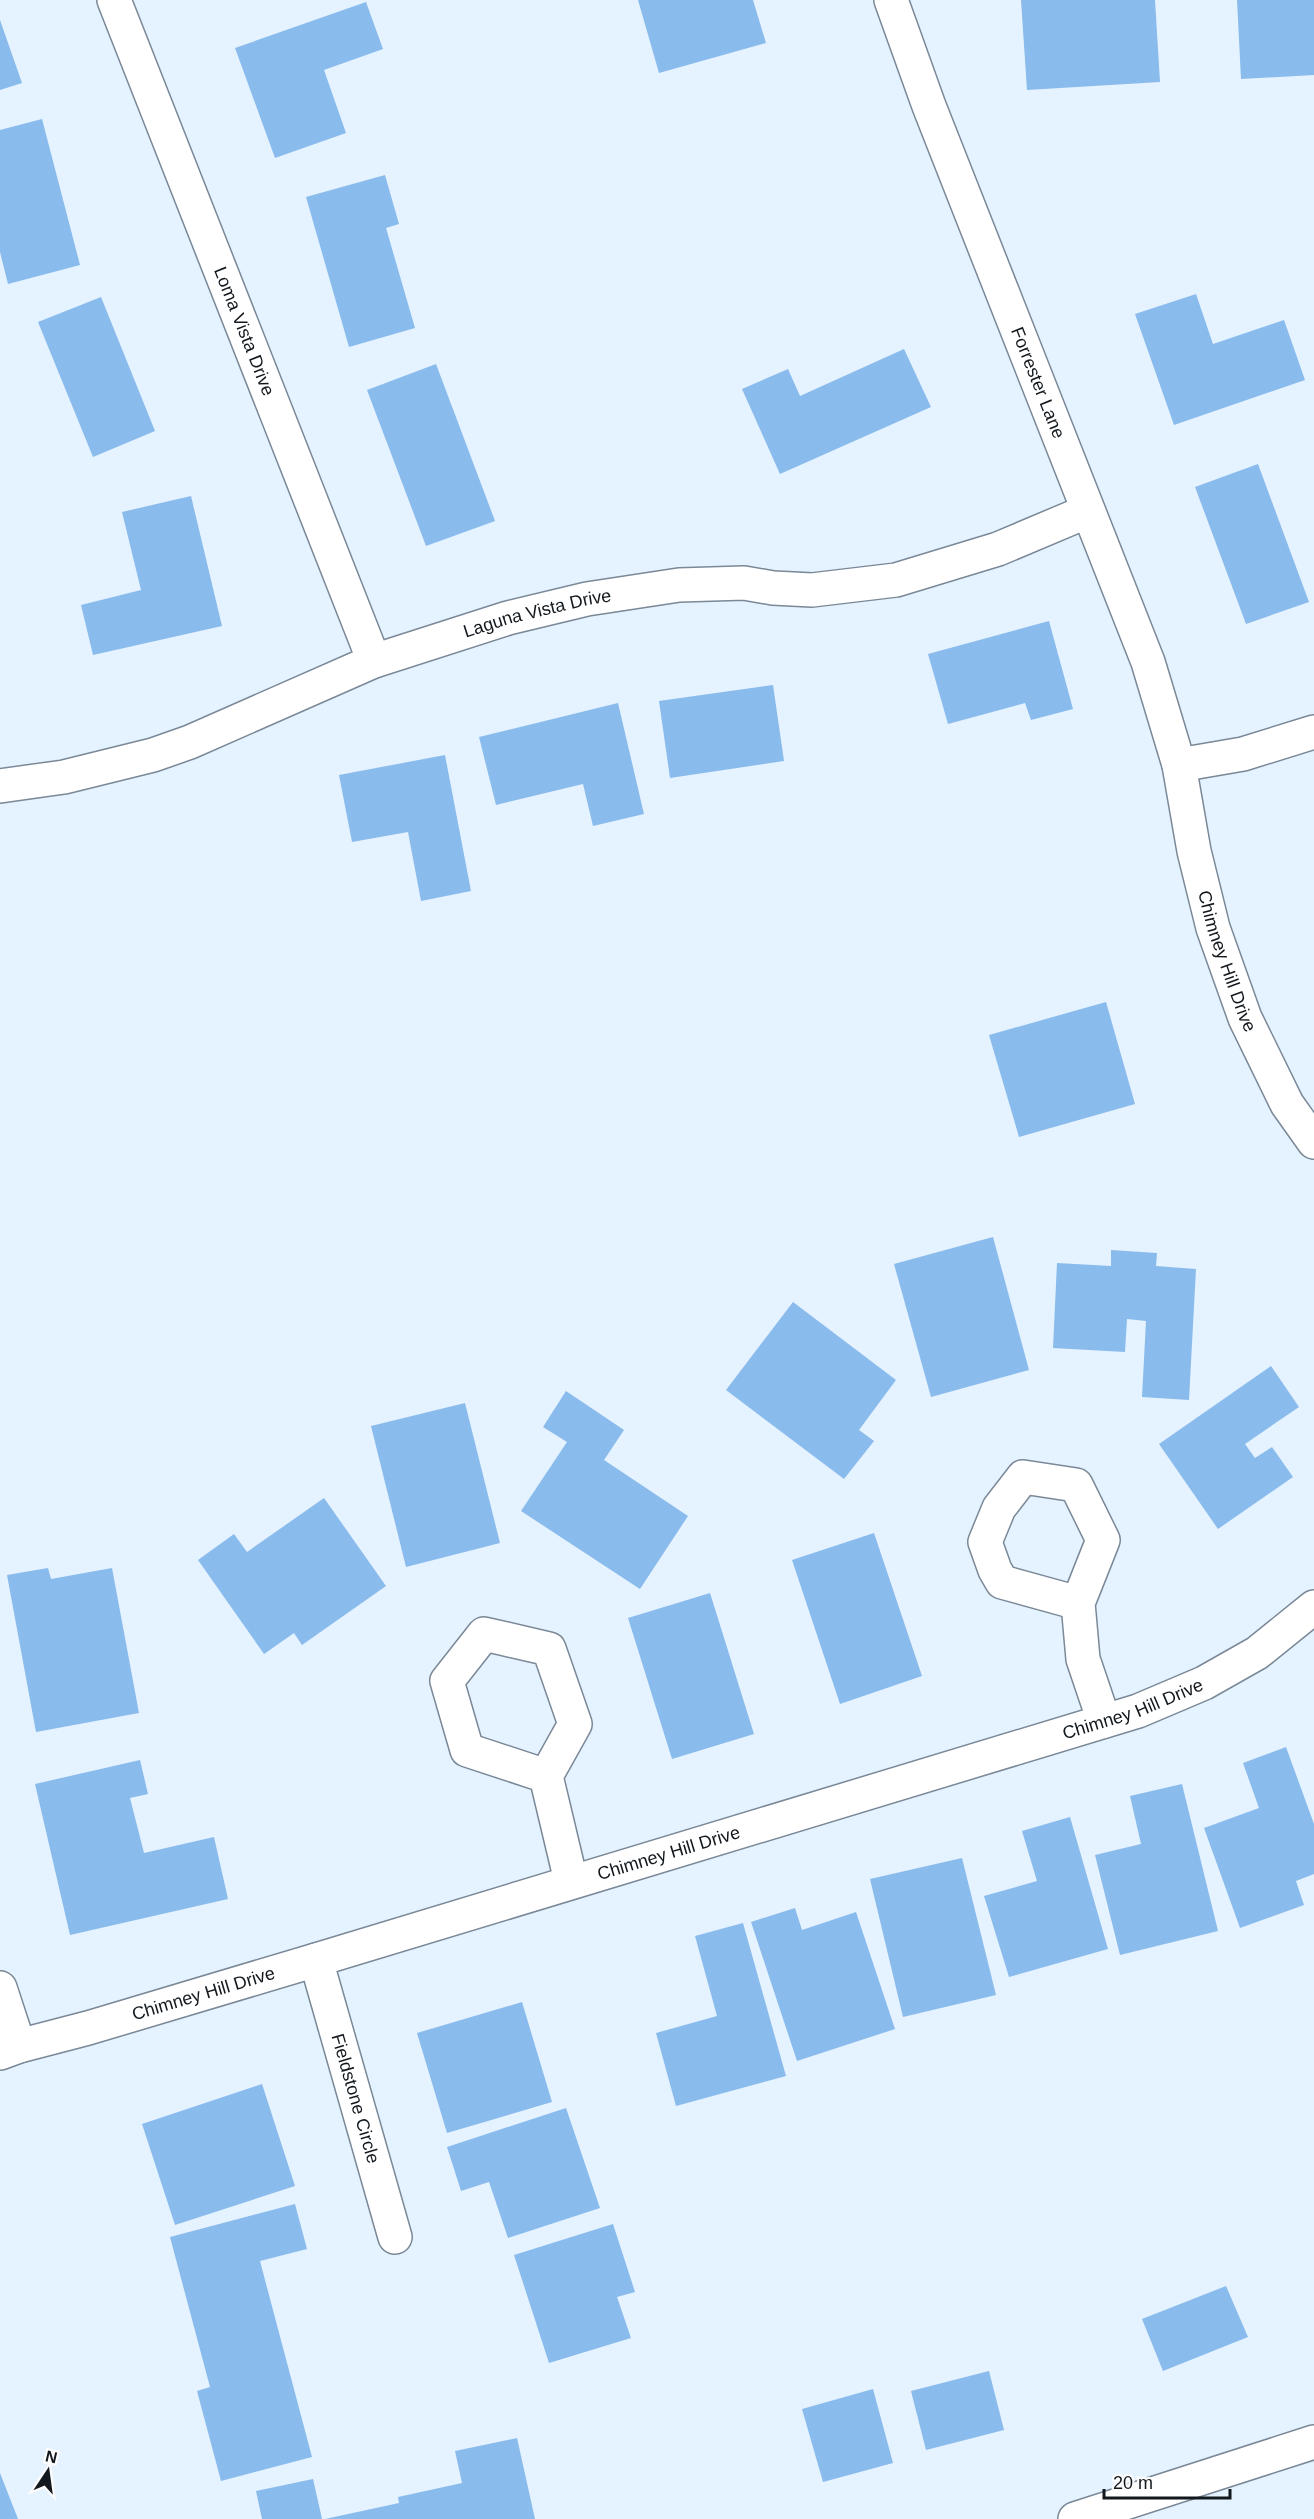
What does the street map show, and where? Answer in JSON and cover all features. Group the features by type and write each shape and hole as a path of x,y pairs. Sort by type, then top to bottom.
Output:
{"street":[{"name":"Loma Vista Drive","path":"114,0 374,661"},
{"name":"Forrester Lane","path":"891,0 933,117 1148,662 1179,765"},
{"name":"Laguna Vista Drive","path":"0,786 64,777 162,752 190,742 374,661 508,618 587,599 679,585 744,582 773,588 812,590 896,580 998,549 1088,511"},
{"path":"1179,765 1243,754 1314,732"},
{"name":"Chimney Hill Drive","path":"1179,765 1194,851 1213,928 1245,1018 1287,1104 1314,1142"},
{"path":"1078,1603 1083,1659 1104,1721"},
{"name":"Chimney Hill Drive","path":"10,2050 316,1960 1138,1711 1204,1683 1257,1653 1314,1607"},
{"path":"546,1776 467,1750 447,1681 484,1634 549,1648 575,1724 546,1776 571,1881"},
{"name":"Fieldstone Circle","path":"316,1960 395,2237"},
{"path":"0,1988 10,2050"},
{"path":"1075,2519 1314,2442"}],"building":[{"path":"638,0 753,0 766,43 659,73"},
{"path":"1021,0 1155,0 1160,82 1027,90"},
{"path":"1237,0 1314,0 1314,75 1241,79"},
{"path":"366,2 383,49 324,70 346,133 275,158 235,48"},
{"path":"0,20 22,83 0,90"},
{"path":"42,119 80,265 8,284 0,252 0,130"},
{"path":"385,175 399,224 386,228 415,328 349,347 306,197"},
{"path":"1196,294 1213,344 1284,320 1305,380 1174,425 1135,314"},
{"path":"101,297 155,431 93,457 38,322"},
{"path":"904,349 931,407 780,474 742,389 788,369 800,396"},
{"path":"436,364 495,521 426,546 367,390"},
{"path":"1258,464 1309,602 1246,624 1195,487"},
{"path":"191,496 222,626 93,655 81,605 141,590 122,512"},
{"path":"1049,621 1073,709 1031,720 1025,703 948,724 928,654"},
{"path":"773,685 784,761 670,778 659,701"},
{"path":"618,703 644,814 593,826 583,784 496,805 479,737"},
{"path":"445,755 471,891 421,901 408,832 352,842 339,775"},
{"path":"1106,1002 1135,1104 1019,1137 989,1035"},
{"path":"993,1237 1029,1370 931,1397 894,1264"},
{"path":"1111,1250 1157,1253 1156,1266 1196,1269 1189,1400 1142,1397 1146,1321 1127,1319 1125,1352 1053,1348 1057,1263 1111,1266"},
{"path":"793,1302 896,1380 859,1430 874,1441 844,1479 726,1390"},
{"path":"1271,1366 1299,1407 1245,1444 1255,1458 1272,1447 1293,1477 1218,1529 1159,1444"},
{"path":"566,1391 624,1430 604,1460 688,1516 640,1589 521,1511 567,1442 543,1427"},
{"path":"465,1403 500,1543 406,1567 371,1426"},
{"path":"324,1498 386,1586 302,1645 294,1633 264,1654 198,1560 234,1534 247,1552"},
{"path":"874,1533 922,1676 840,1704 792,1560"},
{"path":"48,1568 51,1579 112,1568 139,1713 36,1732 7,1575"},
{"path":"710,1593 754,1734 672,1759 628,1618"},
{"path":"1286,1747 1314,1824 1314,1874 1296,1881 1304,1905 1240,1928 1204,1828 1259,1808 1243,1763"},
{"path":"140,1760 148,1794 130,1798 144,1853 214,1837 228,1899 70,1935 35,1784"},
{"path":"1182,1784 1218,1931 1120,1955 1095,1855 1141,1844 1130,1796"},
{"path":"1070,1817 1108,1949 1009,1977 984,1896 1037,1881 1022,1831"},
{"path":"962,1858 996,1995 903,2017 870,1879"},
{"path":"795,1908 802,1930 856,1912 895,2029 797,2061 751,1922"},
{"path":"743,1923 786,2076 676,2106 656,2033 717,2016 695,1936"},
{"path":"522,2002 552,2102 447,2133 417,2033"},
{"path":"262,2084 295,2186 175,2225 142,2124"},
{"path":"566,2108 600,2208 508,2238 489,2182 461,2191 447,2147"},
{"path":"295,2204 307,2249 260,2261 312,2457 221,2481 197,2391 210,2387 170,2237"},
{"path":"613,2224 635,2292 617,2297 631,2338 549,2363 514,2255"},
{"path":"1226,2286 1248,2337 1163,2371 1142,2319"},
{"path":"989,2371 1004,2430 926,2450 911,2391"},
{"path":"873,2389 893,2463 823,2482 802,2409"},
{"path":"517,2438 535,2519 325,2519 399,2503 398,2497 462,2483 455,2451"},
{"path":"0,2473 18,2519 0,2519"},
{"path":"313,2479 322,2519 262,2519 256,2491"}]}
